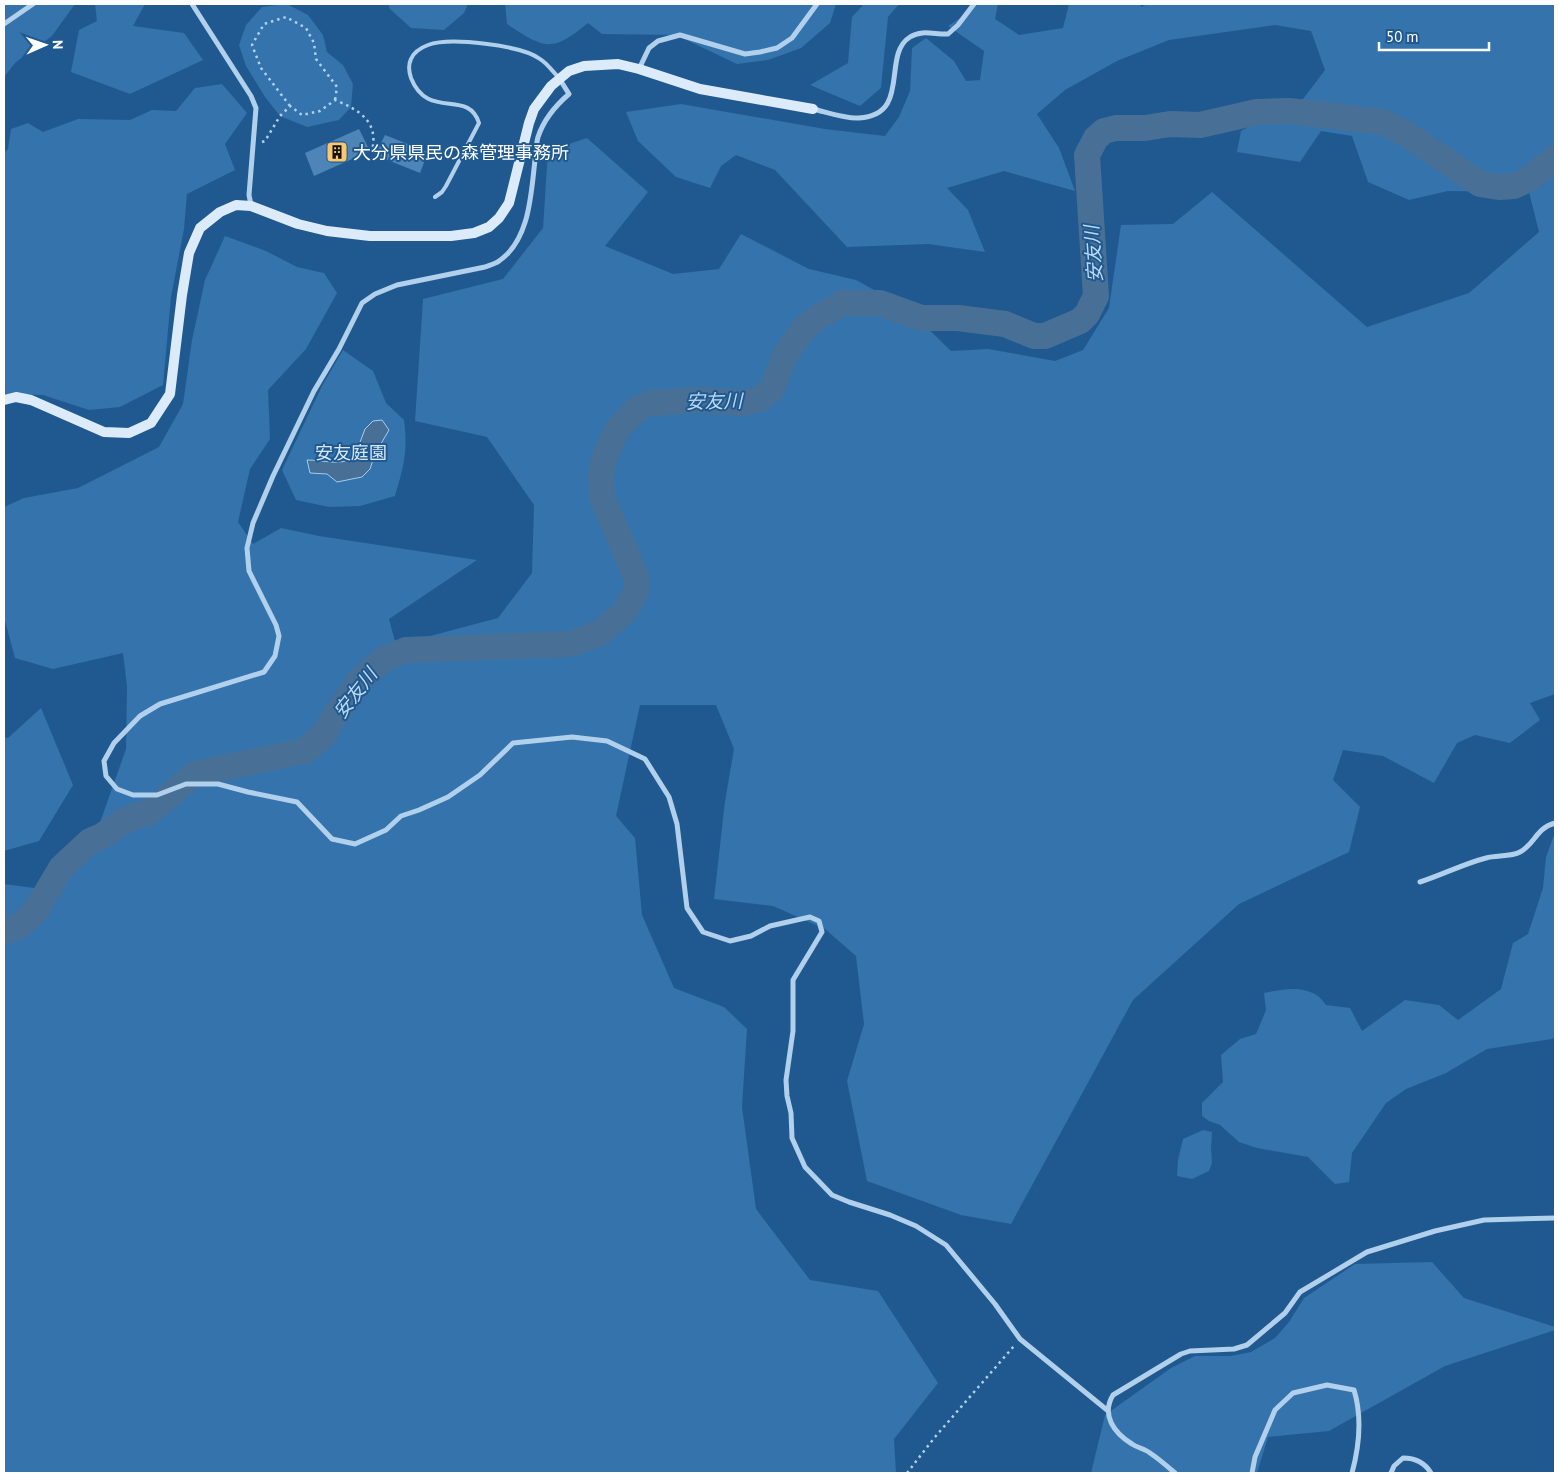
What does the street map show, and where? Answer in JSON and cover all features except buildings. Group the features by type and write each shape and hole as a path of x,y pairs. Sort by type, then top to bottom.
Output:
{"street":[{"path":"4,24 33,4"},
{"path":"192,4 251,96 256,108 249,195 251,206"},
{"path":"639,69 649,48 658,41 680,36 745,54 776,48 792,38 817,4"},
{"path":"4,400 16,397 31,400 104,432 129,433 151,423 170,394 189,254 200,228 220,212 236,205 251,206 298,224 327,231 389,236 474,234 489,227 499,218 509,203 534,109 542,96 559,78 569,71 584,66 618,64 700,89 858,118 872,115 882,110 888,103 893,87 898,56 902,46 910,37 920,33 948,34 958,25 974,4"},
{"path":"559,78 568,94 552,109 544,122 538,138 527,216 519,236 508,253 499,262 485,267 397,285 375,294 362,303 339,350 314,391 253,523 247,548 249,572 276,625 279,636 275,656 264,672 160,704 140,716 114,743 104,761 106,776 117,789 133,795 157,795 186,784 218,784 296,802 332,839 355,844 386,830 401,816 448,797 480,775 513,744 572,737 607,741 645,759 669,797 677,824 687,908 703,932 730,942 751,936 770,926 810,917 820,921 822,932 793,980 793,1031 786,1080 792,1138 805,1166 832,1195 916,1226 946,1246 995,1304 1020,1339 1107,1410"},
{"path":"1420,882 1483,859 1516,854 1522,851 1540,830 1555,823"},
{"path":"1175,1473 1149,1452 1132,1444 1118,1432 1110,1420 1107,1410 1113,1395 1181,1354 1190,1351 1234,1349 1247,1344 1285,1313 1300,1292 1367,1252 1435,1231 1484,1220 1555,1218"},
{"path":"1252,1473 1255,1457 1275,1410 1293,1393 1327,1385 1354,1390 1358,1403 1358,1442 1352,1473"},
{"path":"1391,1473 1394,1466 1403,1458 1412,1458 1427,1466 1431,1473"}],"lane":[{"path":"435,197 446,186 479,123 476,113 468,108 434,102 422,97 409,72 410,61 418,50 429,44 446,42 496,44 540,58 559,78"}],"path":[{"path":"286,17 306,28 314,43 316,59 337,87 335,100 320,111 302,114 290,106 261,68 252,45 264,24 286,17"},
{"path":"335,100 351,107 369,120 374,142 372,150"},
{"path":"253,148 265,141 280,116 290,106"},
{"path":"907,1473 1020,1339"}],"green space":[{"path":"4,4 75,4 52,36 16,62 4,77"},
{"path":"95,4 145,4 133,26 184,33 203,60 130,94 71,72 79,30 97,21"},
{"path":"287,4 308,15 323,35 327,52 343,65 353,84 351,107 339,120 307,127 280,116 265,97 246,66 239,45 246,25 262,7"},
{"path":"388,4 468,4 464,13 444,30 411,28 390,9"},
{"path":"505,4 836,4 830,23 801,48 768,60 737,64 676,35 602,34 588,23 576,33 557,43 540,43 507,24"},
{"path":"864,4 899,4 888,17 881,88 860,106 810,85 848,63 852,17"},
{"path":"972,4 998,4 995,19 1019,35 1063,28 1069,4 1140,4 1141,7 1148,4 1555,4 1555,694 1530,703 1540,720 1510,743 1475,735 1457,743 1434,783 1383,756 1343,750 1333,780 1360,807 1349,852 1239,904 1133,1000 1011,1224 961,1215 867,1181 847,1081 864,1024 856,956 825,929 773,906 714,899 725,801 734,749 716,705 640,705 616,816 635,838 642,915 674,988 724,1007 747,1029 742,1107 756,1209 810,1280 878,1291 938,1383 894,1439 896,1473 4,1473 4,884 57,891 98,828 126,749 127,686 123,653 53,669 15,658 4,617 4,507 24,498 78,488 159,447 183,404 192,340 205,280 225,236 266,251 297,267 324,273 337,293 306,349 268,390 270,439 250,469 238,522 253,544 281,528 319,536 477,560 389,619 396,645 498,618 532,573 534,505 487,437 415,421 423,299 503,279 543,228 548,151 587,138 648,192 605,246 673,274 719,269 741,234 809,269 856,280 907,308 951,351 988,349 1055,361 1083,350 1109,308 1121,225 1173,224 1212,192 1367,327 1469,293 1539,232 1529,192 1448,191 1409,200 1368,182 1352,136 1321,131 1300,162 1237,152 1241,131 1303,99 1325,70 1311,31 1275,25 1169,40 1117,61 1065,90 1037,114 1059,148 1075,191 1004,171 947,188 968,210 985,252 928,244 847,247 775,170 736,155 721,166 710,188 676,177 638,141 626,112 681,104 825,129 885,136 899,117 910,91 912,48 926,38 954,61 966,81 980,80 984,51 948,26 968,13"},
{"path":"222,84 247,113 225,144 235,170 187,194 184,229 171,297 163,385 120,407 89,410 43,395 11,394 4,399 4,153 8,149 11,129 28,123 43,132 78,119 130,120 152,110 176,111 195,88"},
{"name":"安友庭園","path":"343,350 373,371 386,403 404,420 405,450 403,467 395,496 360,506 329,507 296,500 282,470 322,386"},
{"path":"41,708 73,785 39,841 4,851 4,737 8,738"},
{"path":"1555,832 1555,1037 1487,1049 1446,1073 1406,1089 1386,1103 1352,1153 1349,1182 1335,1184 1308,1157 1257,1148 1239,1142 1220,1125 1202,1116 1202,1103 1223,1082 1221,1055 1240,1039 1256,1034 1266,1010 1264,993 1290,989 1309,991 1318,996 1326,1005 1350,1008 1362,1031 1405,1000 1439,1005 1458,1020 1501,989 1513,943 1528,934 1543,888 1546,857"},
{"path":"1203,1130 1212,1132 1212,1163 1209,1171 1192,1179 1177,1176 1178,1160 1183,1139"},
{"path":"1432,1262 1464,1298 1555,1327 1555,1330 1445,1366 1329,1431 1268,1437 1257,1473 1091,1473 1105,1415 1171,1368 1195,1356 1231,1356 1251,1352 1275,1338 1289,1322 1304,1298 1355,1264"}],"shaded area":[{"path":"382,420 389,430 375,454 370,469 362,477 337,482 327,474 310,473 307,460 342,462 354,458 365,429 373,421"}],"waterway":[{"name":"安友川","path":"4,932 18,927 35,912 61,868 90,841 102,836 125,820 148,813 195,774 304,751 324,735 334,717 361,679 384,659 406,650 571,644 600,633 625,611 636,591 636,576 602,498 601,473 606,454 617,430 637,409 650,403 705,400 742,403 760,399 772,389 784,357 804,328 823,314 844,303 880,303 921,318 958,318 1005,324 1034,336 1045,336 1080,321 1087,314 1096,296 1087,155 1096,138 1104,131 1116,128 1145,128 1170,124 1200,125 1257,112 1289,111 1383,122 1408,135 1480,184 1499,187 1514,186 1529,179 1555,158"}],"place":[{"name":"大分県県民の森管理事務所","path":"337,152"}]}
